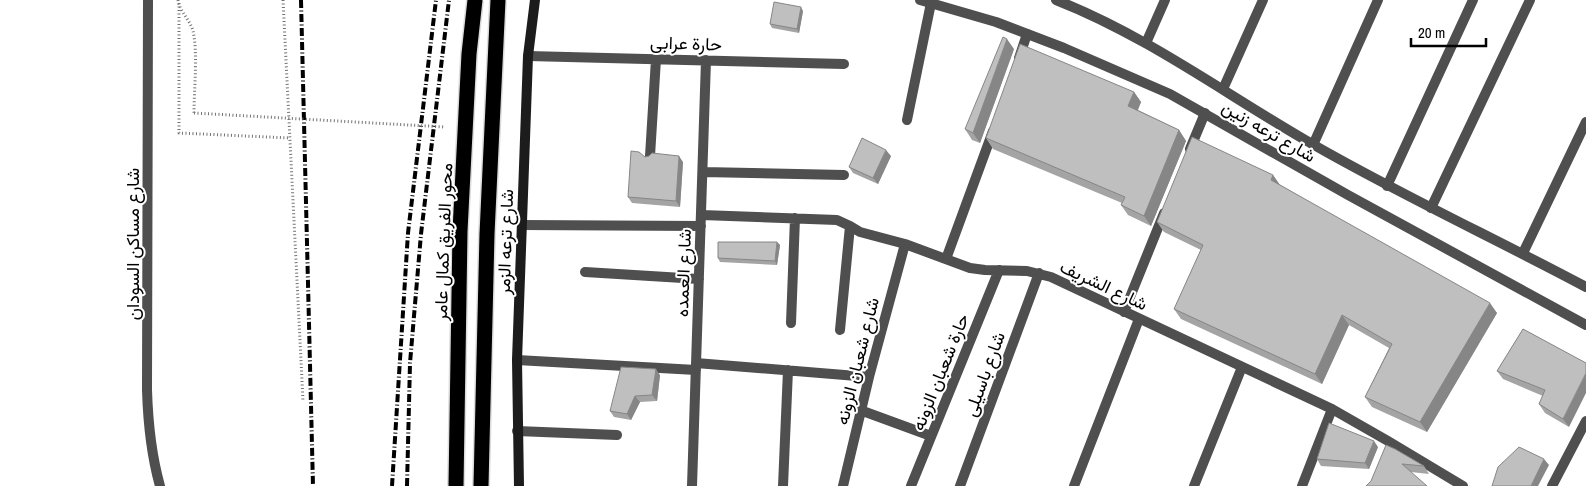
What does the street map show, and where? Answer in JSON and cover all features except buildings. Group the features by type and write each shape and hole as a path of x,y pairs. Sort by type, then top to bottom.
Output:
{"highway":[{"name":"محور الفريق كمال عامر","path":"456,486 460,231 469,54 475,0"},
{"path":"481,486 487,243 498,0"}],"main road":[{"name":"شارع ترعه الزمر","path":"519,486 517,360 528,56 535,0"}],"street":[{"name":"شارع مساكن السودان","path":"148,0 147,390 151,446 160,486"},
{"name":"شارع ترعه زنين","path":"920,0 996,22 1136,78 1205,113 1348,195 1586,325"},
{"path":"1146,43 1164,0"},
{"path":"1223,89 1263,0"},
{"path":"1313,145 1378,0"},
{"path":"1387,186 1473,0"},
{"path":"1431,208 1530,0"},
{"name":"شارع ترعه زنين","path":"1060,1 1146,43 1313,145 1387,186 1523,254 1586,288"},
{"path":"907,120 931,3"},
{"path":"1014,72 1027,34"},
{"name":"حارة عرابى","path":"528,56 844,64"},
{"path":"650,156 656,58"},
{"name":"شارع العمده","path":"692,486 706,60"},
{"path":"1187,158 1205,113"},
{"path":"946,259 997,118"},
{"path":"1523,254 1586,122"},
{"path":"703,172 844,174"},
{"path":"1124,312 1168,203"},
{"name":"شارع الشريف","path":"702,215 837,220 860,232 905,244 970,268 1039,273 1062,282 1332,409 1388,440 1463,486"},
{"path":"790,323 795,218"},
{"path":"522,224 701,226"},
{"path":"840,330 850,226"},
{"name":"شارع شعبان الزونه","path":"843,486 868,377 905,244"},
{"name":"حارة شعبان الزونه","path":"911,486 999,270"},
{"path":"585,272 699,279"},
{"name":"شارع باسيلى","path":"960,486 1039,273"},
{"path":"1074,486 1139,319"},
{"path":"517,360 788,370 868,377"},
{"path":"1194,486 1242,366"},
{"path":"783,486 788,370"},
{"path":"1302,486 1332,409"},
{"path":"860,410 931,436"},
{"path":"1552,486 1586,421"},
{"path":"517,431 616,435"},
{"path":"1384,451 1388,440"}],"path":[{"path":"284,0 303,401"},
{"path":"178,1 179,133 290,138"},
{"path":"178,1 191,26 195,45 194,113 446,127"}],"railway":[{"path":"301,0 313,486"},
{"path":"392,486 408,233 436,0"},
{"path":"407,486 410,363 421,234 449,0"}]}
